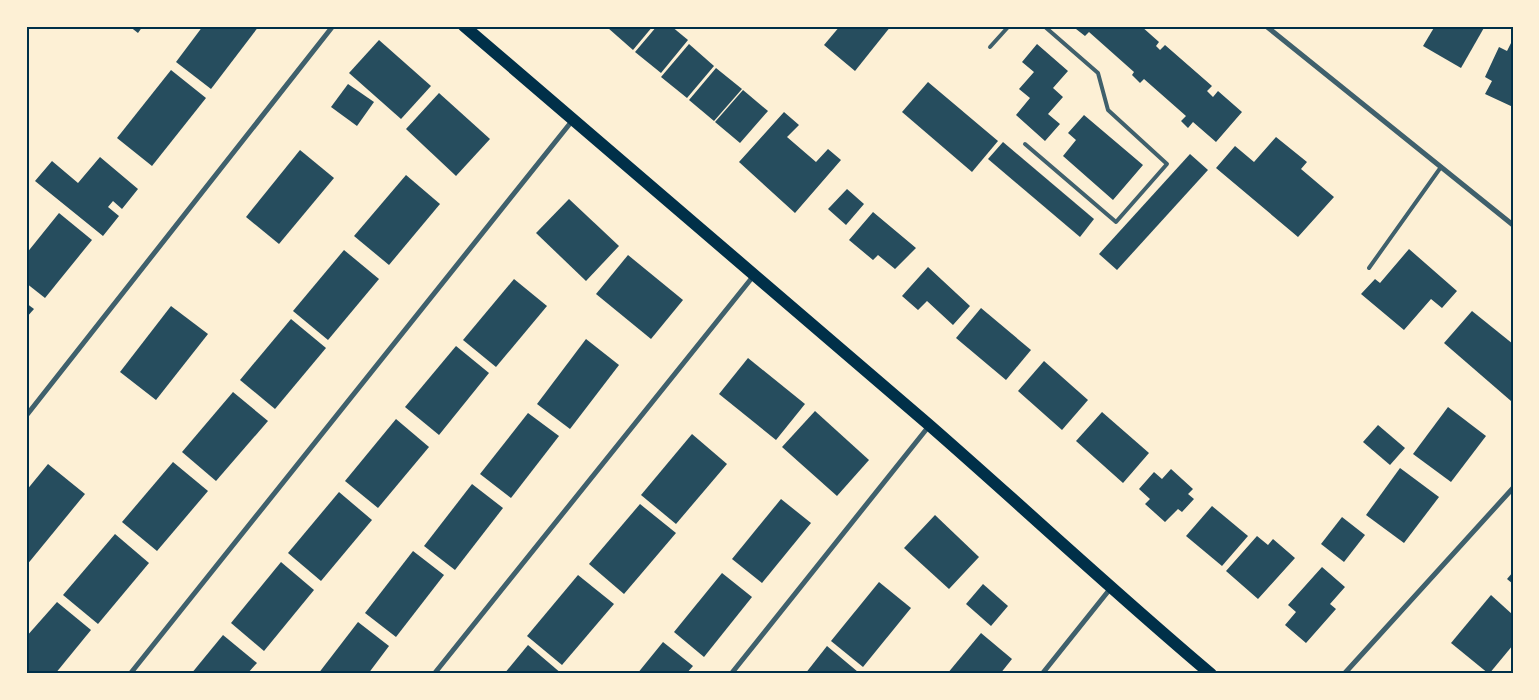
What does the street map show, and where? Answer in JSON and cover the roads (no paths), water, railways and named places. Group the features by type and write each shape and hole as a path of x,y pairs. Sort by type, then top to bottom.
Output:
{"main road":[{"path":"464,26 755,274 930,426 1110,589 1211,674"}],"street":[{"path":"26,416 333,26"},
{"path":"1266,26 1513,225"},
{"path":"130,674 572,120"},
{"path":"434,674 755,274"},
{"path":"731,674 930,426"},
{"path":"1344,674 1513,488"},
{"path":"1042,674 1110,589"}],"lane":[{"path":"990,47 1008,26"},
{"path":"1025,144 1116,222 1167,164 1108,110 1098,73 1044,26"},
{"path":"1368,268 1441,168"}]}
